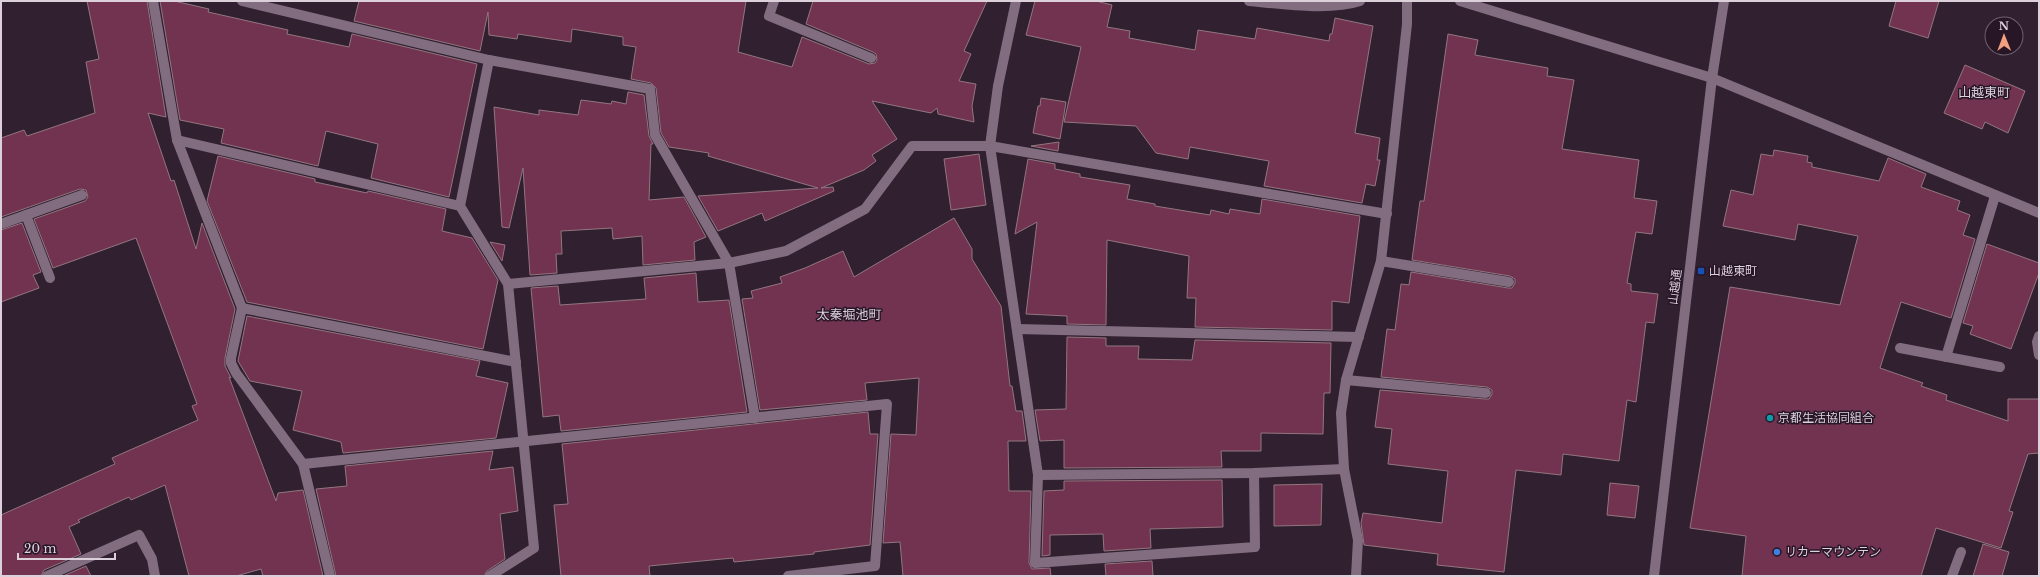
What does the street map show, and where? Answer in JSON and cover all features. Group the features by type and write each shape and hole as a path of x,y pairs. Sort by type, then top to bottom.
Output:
{"street":[{"path":"153,1 178,140 242,308 231,364 236,373 303,464 330,576"},
{"path":"242,1 489,60 650,89 655,134 729,263 755,418"},
{"path":"774,1 769,16 871,58"},
{"path":"1016,1 998,86 990,146 1038,475 1035,563 1255,547 1254,473"},
{"path":"1249,1 1297,6 1350,5 1360,1"},
{"path":"1356,576 1358,540 1344,469 1341,413 1346,380 1381,261 1388,214 1408,1"},
{"path":"1460,1 1712,78 2039,214"},
{"name":"山越通","path":"1654,576 1712,78 1724,1"},
{"path":"489,60 460,206 508,284 534,548 496,575"},
{"path":"178,140 460,206"},
{"path":"508,284 729,263 786,251 865,209 912,146 990,146 1388,214"},
{"path":"1,224 82,195"},
{"path":"1946,357 1995,196"},
{"path":"26,215 50,278"},
{"path":"1381,261 1509,282"},
{"path":"242,308 516,362"},
{"path":"1017,329 1359,337"},
{"path":"2039,336 2037,342 2039,355"},
{"path":"1900,348 2000,367"},
{"path":"1346,380 1486,393"},
{"path":"303,464 887,404 875,566 788,576"},
{"path":"1038,475 1254,473 1344,469"},
{"path":"47,576 139,535 152,559 155,576"},
{"path":"1952,576 1961,552"}],"building":[{"path":"87,1 147,1 166,117 148,113 171,181 174,180 196,249 202,223 235,309 225,358 225,366 231,378 229,377 276,501 278,493 303,490 323,576 263,576 261,569 236,576 189,576 165,485 131,500 129,497 78,520 80,522 69,527 81,554 44,570 41,576 1,576 1,515 115,464 112,458 198,420 192,406 197,404 136,238 53,268 34,219 85,201 88,197 86,190 80,189 1,217 1,138 24,130 27,136 95,113 86,62 99,59"},
{"path":"160,1 174,1 209,9 208,12 288,30 287,34 349,47 352,34 477,64 449,197 371,178 378,144 326,131 318,166 221,143 224,129 180,120"},
{"path":"359,1 746,1 738,52 792,67 802,37 869,64 875,63 877,60 876,54 873,52 806,24 813,1 987,1 964,51 971,54 959,81 976,84 972,106 974,122 938,114 937,108 931,113 872,101 897,139 872,155 876,161 864,170 821,188 833,187 834,191 765,221 762,213 718,231 698,196 818,188 708,156 709,153 669,147 661,133 656,88 651,83 631,79 636,47 623,45 623,37 572,29 571,42 518,34 517,39 489,35 488,12 480,51 354,21"},
{"path":"1035,1 1096,1 1112,5 1107,27 1130,31 1129,38 1195,50 1198,30 1255,39 1257,28 1329,41 1335,18 1373,26 1355,133 1380,138 1377,160 1380,160 1375,186 1366,184 1362,203 1264,186 1269,161 1190,147 1188,159 1156,153 1136,126 1064,122 1081,47 1026,35"},
{"path":"1896,1 1939,1 1928,38 1889,26"},
{"path":"1448,34 1478,40 1475,55 1548,68 1547,76 1574,80 1562,149 1639,160 1634,198 1657,201 1652,234 1636,232 1627,283 1631,284 1631,291 1658,294 1654,323 1646,322 1636,402 1627,400 1619,461 1563,454 1561,475 1516,470 1504,572 1437,565 1438,554 1364,545 1361,523 1363,513 1442,523 1448,471 1388,464 1392,429 1375,427 1380,390 1485,399 1489,399 1492,394 1492,390 1487,387 1381,377 1387,329 1395,330 1401,284 1409,285 1411,272 1508,288 1512,288 1515,283 1515,279 1510,276 1412,260 1420,201 1424,201"},
{"path":"1965,65 2025,91 2008,133 1985,122 1982,129 1944,113"},
{"path":"628,92 644,95 649,136 653,144 651,144 649,200 684,197 706,237 694,242 695,260 643,265 642,236 613,239 612,228 561,231 562,254 556,254 557,273 530,275 523,168 509,228 502,227 494,107 539,115 539,110 578,115 581,100 611,104 612,101 626,104"},
{"path":"1041,98 1066,102 1060,139 1033,133"},
{"path":"1059,142 1058,151 1031,146"},
{"path":"1774,150 1808,156 1807,162 1812,163 1812,167 1879,181 1888,158 1926,174 1921,187 1960,201 1957,210 1970,215 1963,235 1975,239 1951,318 1901,302 1880,368 1923,383 1921,386 1947,395 1946,400 2008,421 2008,399 2039,399 2039,453 2028,454 2009,511 2013,512 2001,548 1936,528 1921,576 1742,576 1746,536 1690,528 1730,287 1840,305 1858,236 1798,224 1795,240 1723,226 1731,190 1753,195 1761,154 1773,156"},
{"path":"979,154 986,205 951,210 944,159"},
{"path":"218,156 315,179 315,182 367,193 368,191 446,209 442,231 472,238 498,280 483,349 247,302 207,201"},
{"path":"1028,159 1055,164 1055,169 1080,174 1080,177 1130,185 1127,199 1155,204 1155,206 1210,215 1211,210 1229,214 1230,209 1260,214 1262,199 1360,216 1349,303 1332,301 1332,330 1195,327 1196,298 1187,298 1189,256 1107,240 1106,325 1067,324 1067,316 1026,314 1037,222 1015,234"},
{"path":"954,218 972,249 972,259 1001,306 1010,386 1012,386 1016,411 1022,411 1026,441 1008,441 1009,491 1031,491 1029,563 1032,569 1050,568 1051,576 903,576 900,542 883,543 891,434 916,435 919,378 865,383 867,400 760,410 742,299 753,298 751,291 782,283 780,277 805,268 843,251 854,277"},
{"path":"22,223 41,272 33,275 39,288 1,302 1,230"},
{"path":"490,242 505,245 502,261"},
{"path":"1987,244 2039,263 2039,273 2011,349 1970,334 1973,326 1963,323"},
{"path":"696,273 698,302 729,300 747,412 561,431 559,415 543,417 531,288 558,286 560,305 646,299 644,278"},
{"path":"247,316 480,361 476,376 508,383 496,438 343,453 341,442 293,430 302,391 250,381 238,361"},
{"path":"1067,337 1106,338 1106,346 1139,346 1138,359 1192,360 1195,340 1331,343 1330,393 1324,393 1323,434 1261,433 1261,451 1221,451 1222,467 1064,468 1064,440 1040,441 1035,410 1066,409"},
{"path":"868,412 870,434 878,434 870,545 814,552 814,554 734,562 733,558 649,566 650,576 561,576 554,505 568,504 562,444"},
{"path":"493,451 489,470 513,467 518,511 500,514 505,559 487,571 484,576 336,576 316,489 347,486 345,466"},
{"path":"1222,480 1223,527 1150,529 1151,548 1104,551 1103,534 1050,535 1050,555 1042,556 1044,491 1064,490 1064,481"},
{"path":"1610,483 1639,486 1635,518 1607,515"},
{"path":"1322,484 1321,525 1274,526 1274,485"},
{"path":"1983,544 2009,552 2002,576 1973,576"},
{"path":"1152,561 1153,576 1106,576 1105,564"},
{"path":"86,566 91,576 63,576"}],"place":[{"name":"山越東町","path":"1701,271"},
{"name":"京都生活協同組合","path":"1770,418"},
{"name":"リカーマウンテン","path":"1777,552"}],"district":[{"name":"山越東町","path":"1984,92"},
{"name":"太秦堀池町","path":"849,314"}]}
